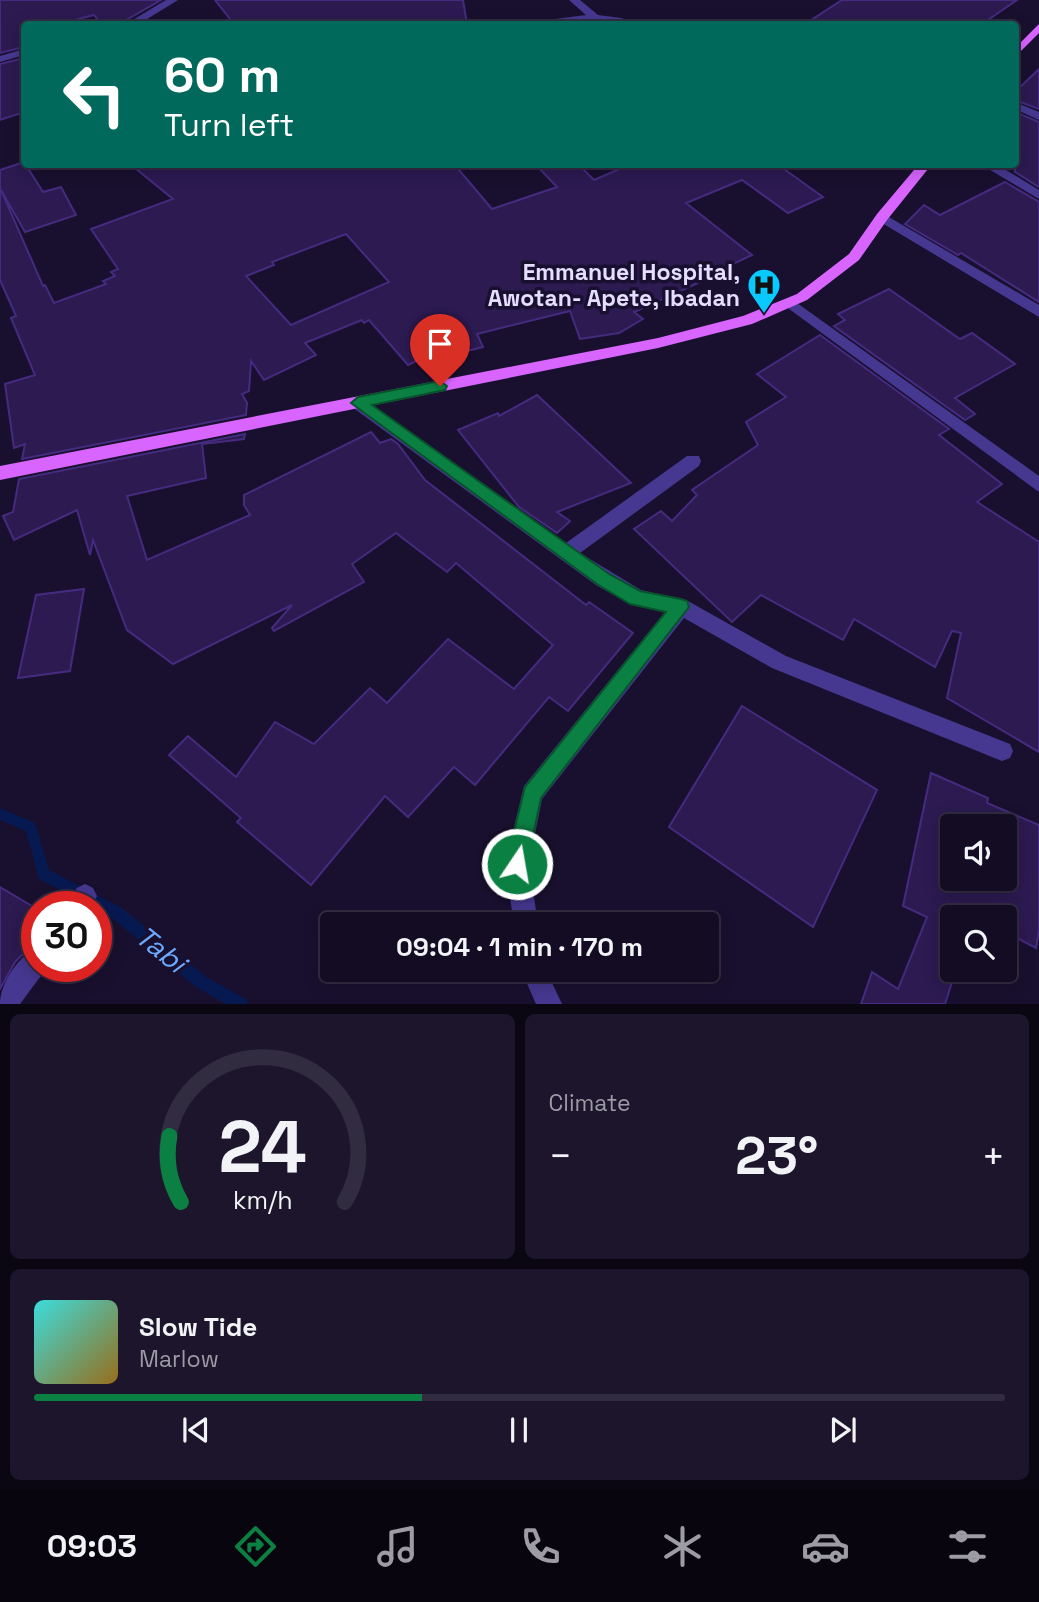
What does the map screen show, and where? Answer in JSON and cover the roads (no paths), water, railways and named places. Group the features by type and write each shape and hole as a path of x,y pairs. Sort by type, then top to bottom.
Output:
{"main road":[{"path":"1019,50 1039,27"},
{"path":"0,473 658,344 747,320 802,297 854,257 882,217 923,168"}],"street":[{"path":"136,21 173,0"},
{"path":"574,0 594,17"},
{"path":"563,21 594,17 622,21"},
{"path":"0,59 21,53"},
{"path":"1019,107 1039,117"},
{"path":"993,168 1039,195"},
{"path":"882,217 1039,312"},
{"path":"790,303 1039,485"},
{"path":"358,403 603,579 636,598 681,607 779,662 1002,751"},
{"path":"566,553 694,461"},
{"path":"524,912 517,864 532,794 681,607"},
{"path":"4,1003 21,981"},
{"path":"539,982 550,1003"}],"waterway":[{"name":"Tabi","path":"0,814 31,827 44,874 117,913 201,982 241,1004"}],"place":[{"name":"Emmanuel Hospital, Awotan- Apete, Ibadan","path":"764,315"}]}
